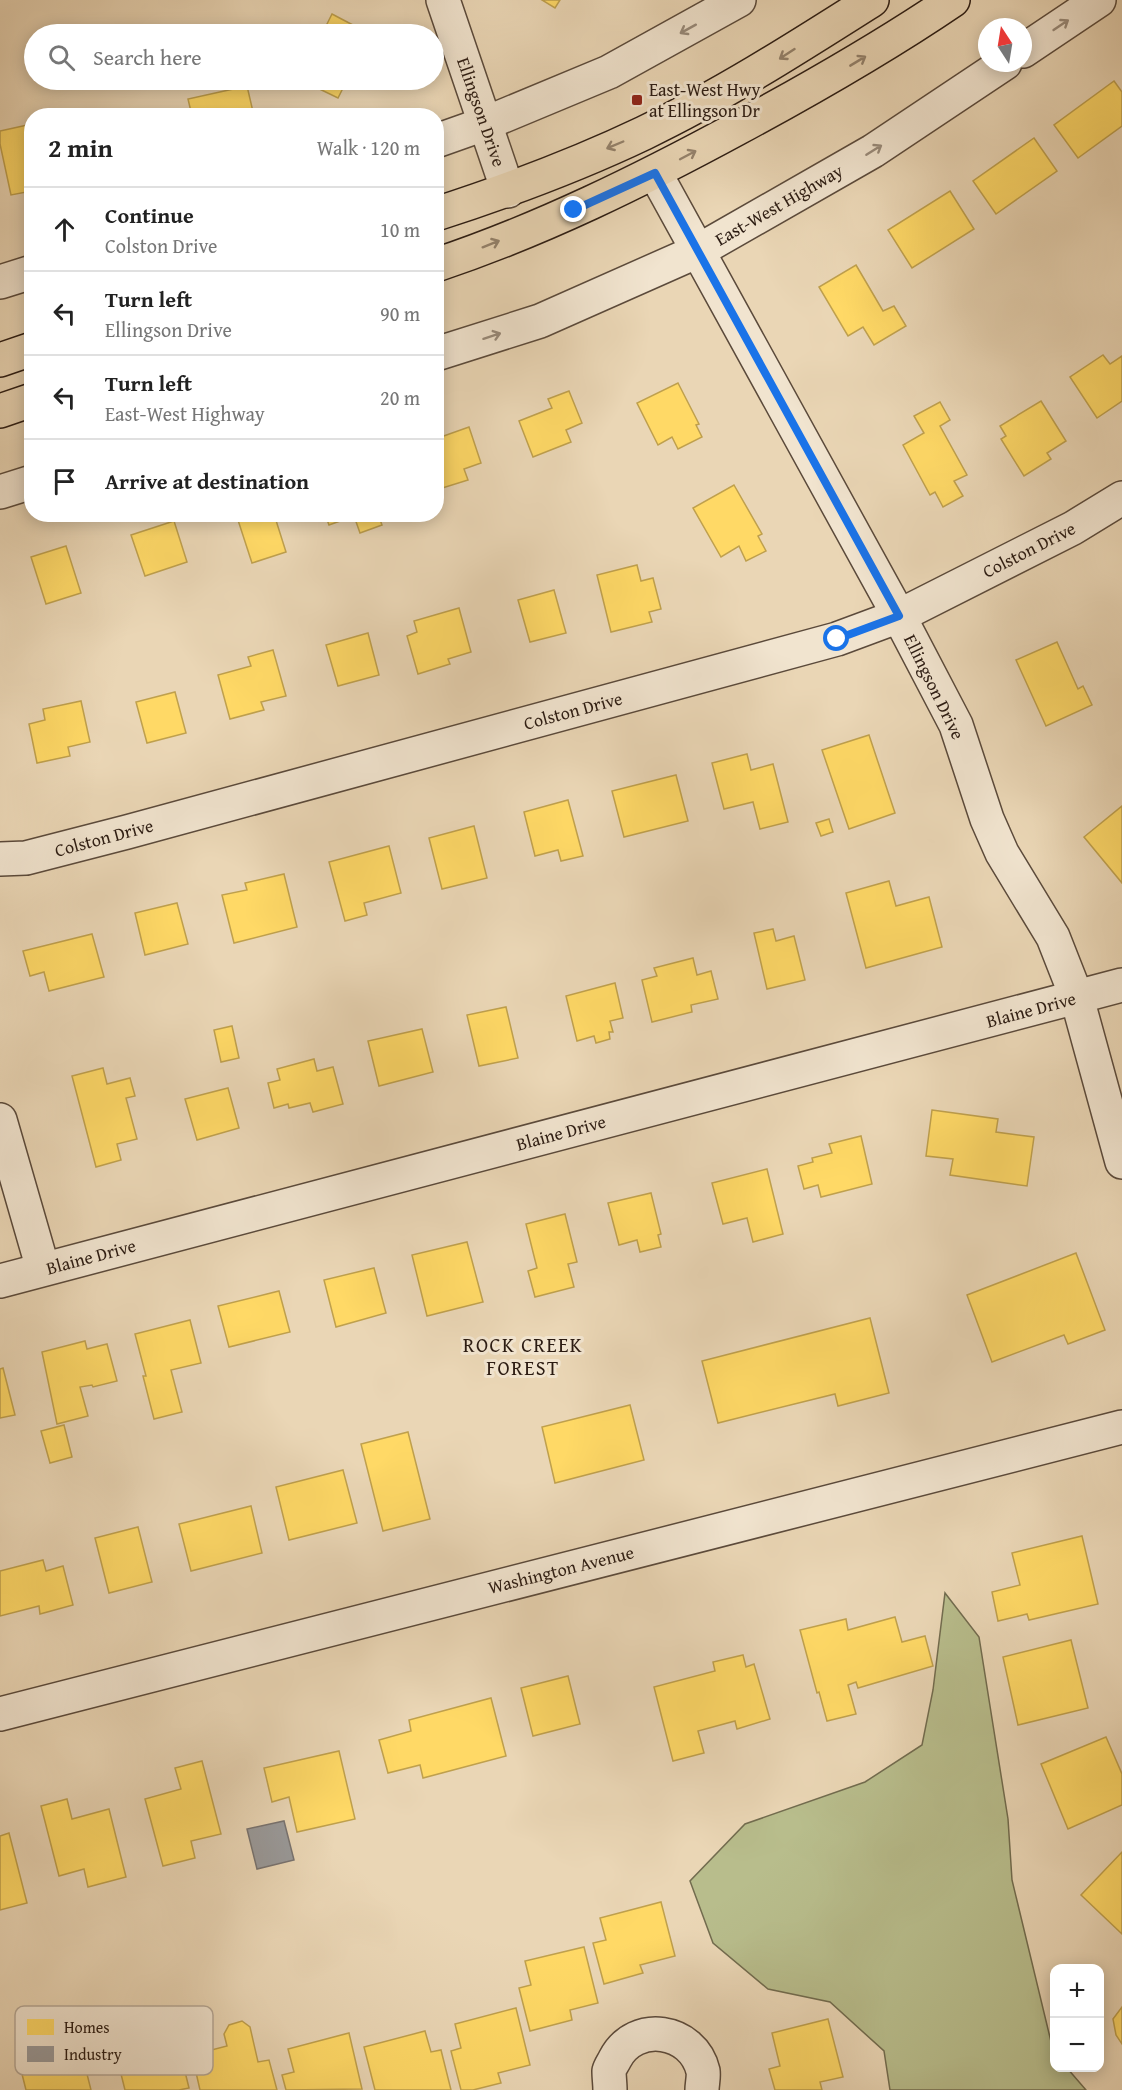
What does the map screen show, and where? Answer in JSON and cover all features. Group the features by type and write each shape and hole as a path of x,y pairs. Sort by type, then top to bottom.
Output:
{"main road":[{"path":"444,211 508,190 644,132 775,62 872,0"},
{"path":"444,262 574,210 655,173 819,84 900,36 953,0"},
{"path":"0,360 24,352"},
{"path":"0,411 24,403"}],"street":[{"name":"Ellingson Drive","path":"443,0 508,190"},
{"path":"444,138 609,72 739,0"},
{"path":"1032,45 1099,0"},
{"name":"East-West Highway","path":"444,351 540,321 698,251 873,151 992,72"},
{"name":"Ellingson Drive","path":"655,173 899,616 956,725 987,819 1002,853 1053,937 1077,998 1122,1162"},
{"path":"0,282 24,274"},
{"path":"0,492 24,484"},
{"name":"Colston Drive","path":"0,860 26,858 127,832 837,639 899,616 1073,528 1122,498"},
{"name":"Blaine Drive","path":"0,1281 1122,985"},
{"path":"0,1119 43,1269"},
{"name":"Washington Avenue","path":"0,1714 1122,1427"},
{"path":"610,2090 609,2070 620,2049 638,2036 660,2033 681,2040 696,2054 703,2073 702,2090"}],"green space":[{"path":"945,1593 979,1637 1008,1819 1012,1880 1050,2037 1050,2072 1070,2072 1086,2090 890,2090 884,2051 830,2002 768,1989 713,1943 690,1881 745,1824 865,1782 922,1745 933,1690"}],"building: Homes":[{"path":"542,0 560,0 555,8"},
{"path":"332,14 351,24 327,24"},
{"path":"1114,81 1122,92 1122,126 1078,158 1054,125"},
{"path":"229,90 248,90 252,108 190,108 188,99"},
{"path":"322,90 342,90 338,98"},
{"path":"24,126 24,193 11,195 0,144 0,131"},
{"path":"1034,138 1057,171 996,214 973,181"},
{"path":"950,191 974,229 912,268 888,230"},
{"path":"856,265 883,311 894,306 906,326 874,345 863,327 848,336 819,287"},
{"path":"1103,355 1110,364 1122,356 1122,401 1097,418 1070,377"},
{"path":"678,383 699,424 696,425 702,437 678,449 672,437 658,445 637,403"},
{"path":"569,391 582,423 566,430 571,442 533,457 519,421 552,408 548,399"},
{"path":"1041,401 1066,441 1047,453 1051,459 1024,476 1001,439 1006,436 1000,426"},
{"path":"940,402 950,420 940,426 967,475 954,481 963,496 943,507 935,492 930,495 903,445 924,433 914,416"},
{"path":"469,427 481,463 464,469 468,480 444,488 444,436"},
{"path":"734,485 762,534 758,536 766,551 746,561 739,546 721,557 693,508"},
{"path":"174,522 187,562 145,576 131,535"},
{"path":"239,522 277,522 286,552 252,563"},
{"path":"356,522 381,522 382,525 360,533"},
{"path":"66,546 81,593 46,604 31,557"},
{"path":"637,565 641,581 653,578 661,609 649,612 652,622 611,632 597,575"},
{"path":"554,590 566,633 530,642 518,600"},
{"path":"459,608 471,652 448,659 450,664 418,674 407,636 417,632 414,621"},
{"path":"368,633 379,675 338,686 326,645"},
{"path":"1057,642 1078,689 1083,686 1092,705 1046,726 1016,660"},
{"path":"273,650 286,696 261,702 264,710 230,719 218,675 251,666 248,657"},
{"path":"175,692 186,733 147,743 136,702"},
{"path":"81,701 90,742 68,747 70,756 37,763 29,724 45,720 43,709"},
{"path":"869,735 895,813 849,829 822,750"},
{"path":"747,754 751,770 773,764 788,822 760,829 753,802 724,809 712,763"},
{"path":"676,775 688,821 624,837 612,791"},
{"path":"568,800 583,856 561,861 558,850 535,856 524,812"},
{"path":"1122,806 1122,883 1084,837"},
{"path":"829,819 833,832 821,836 816,823"},
{"path":"474,826 487,878 442,889 429,838"},
{"path":"389,846 401,893 364,903 367,915 345,921 329,862"},
{"path":"284,874 297,927 234,943 222,895 247,890 245,883"},
{"path":"889,881 896,906 929,897 942,947 866,968 846,893"},
{"path":"177,903 188,944 145,955 135,913"},
{"path":"773,929 776,941 794,936 805,980 767,989 754,933"},
{"path":"92,934 104,977 49,991 44,972 30,976 23,951"},
{"path":"693,958 697,975 711,971 718,999 691,1005 692,1012 652,1022 642,980 657,976 654,968"},
{"path":"615,983 623,1018 610,1021 613,1032 609,1032 610,1039 596,1043 594,1036 577,1041 566,996"},
{"path":"506,1007 518,1058 479,1066 467,1015"},
{"path":"232,1026 239,1058 221,1062 214,1030"},
{"path":"422,1029 433,1072 379,1086 368,1041"},
{"path":"314,1059 317,1071 333,1067 343,1104 313,1112 310,1103 289,1108 288,1104 274,1108 268,1083 280,1080 277,1069"},
{"path":"103,1068 107,1084 130,1078 135,1096 126,1098 137,1139 117,1144 121,1160 96,1167 72,1076"},
{"path":"228,1088 239,1128 197,1140 185,1099"},
{"path":"932,1110 998,1119 996,1132 1034,1137 1027,1186 950,1175 953,1159 926,1156"},
{"path":"861,1136 872,1184 821,1197 818,1185 804,1189 798,1166 813,1162 812,1158 832,1153 829,1144"},
{"path":"767,1169 783,1234 753,1242 747,1218 723,1224 712,1183"},
{"path":"651,1193 661,1234 658,1235 661,1247 640,1252 637,1240 619,1245 608,1203"},
{"path":"565,1214 577,1262 568,1264 574,1287 535,1297 528,1271 537,1268 526,1224"},
{"path":"467,1242 483,1302 427,1316 412,1255"},
{"path":"1076,1253 1105,1330 1068,1344 1064,1335 992,1362 967,1295"},
{"path":"374,1268 386,1313 336,1327 324,1280"},
{"path":"279,1291 290,1332 229,1347 218,1306"},
{"path":"870,1318 889,1393 838,1406 835,1394 718,1423 702,1361"},
{"path":"190,1320 201,1363 171,1370 182,1412 154,1419 135,1334"},
{"path":"85,1341 87,1349 107,1344 117,1381 93,1387 92,1385 80,1387 88,1416 57,1424 42,1352"},
{"path":"3,1368 15,1415 0,1418 0,1369"},
{"path":"630,1405 644,1460 555,1483 542,1427"},
{"path":"64,1425 72,1457 50,1463 41,1431"},
{"path":"408,1432 430,1519 383,1531 361,1444"},
{"path":"343,1470 357,1523 289,1540 276,1487"},
{"path":"251,1506 262,1553 191,1571 179,1524"},
{"path":"138,1527 152,1582 109,1593 95,1538"},
{"path":"1082,1536 1098,1604 1029,1620 1027,1614 998,1621 992,1592 1020,1585 1012,1553"},
{"path":"43,1560 46,1571 63,1566 73,1605 40,1614 39,1606 0,1616 0,1571"},
{"path":"895,1617 902,1642 925,1636 933,1666 858,1688 856,1682 848,1685 856,1714 827,1721 800,1630 846,1619 848,1630"},
{"path":"1071,1640 1088,1708 1018,1725 1003,1657"},
{"path":"743,1655 746,1667 754,1664 770,1719 737,1729 735,1721 698,1731 704,1753 673,1761 654,1687 715,1671 713,1662"},
{"path":"568,1676 580,1724 533,1736 521,1688"},
{"path":"491,1698 506,1756 423,1778 420,1765 388,1773 379,1740 411,1731 409,1720"},
{"path":"1106,1737 1122,1774 1122,1805 1068,1829 1041,1764"},
{"path":"339,1751 355,1819 297,1832 289,1797 272,1802 264,1768"},
{"path":"202,1761 221,1834 191,1841 195,1858 163,1866 145,1799 181,1789 175,1768"},
{"path":"67,1799 72,1819 109,1809 126,1877 88,1887 84,1869 59,1876 41,1806"},
{"path":"9,1833 27,1903 0,1910 0,1836"},
{"path":"1122,1852 1122,1934 1081,1895"},
{"path":"661,1902 675,1956 640,1965 643,1973 604,1984 593,1943 606,1940 600,1918"},
{"path":"584,1947 598,2003 570,2010 572,2020 530,2031 519,1988 531,1985 525,1961"},
{"path":"1122,2007 1122,2044 1116,2035 1113,2019"},
{"path":"516,2008 530,2065 498,2073 501,2083 473,2090 461,2090 451,2051 461,2048 455,2024"},
{"path":"828,2019 843,2077 820,2082 822,2090 775,2090 769,2069 780,2066 772,2033"},
{"path":"242,2021 250,2027 258,2062 269,2060 277,2090 200,2090 197,2075 213,2075 213,2050 227,2046 224,2034 229,2025"},
{"path":"425,2031 431,2052 441,2050 451,2090 375,2090 364,2047"},
{"path":"349,2033 362,2089 286,2090 282,2075 294,2072 288,2049"},
{"path":"22,2075 87,2075 91,2090 26,2090"},
{"path":"121,2075 186,2075 189,2088 179,2090 125,2090"}],"building: Industry":[{"path":"284,1821 294,1860 257,1869 247,1829"}],"place":[{"name":"East-West Hwy at Ellingson Dr","path":"637,100"}],"district":[{"name":"ROCK CREEK FOREST","path":"523,1356"}],"route":[{"path":"574,210 655,173 899,616 837,639"}]}
